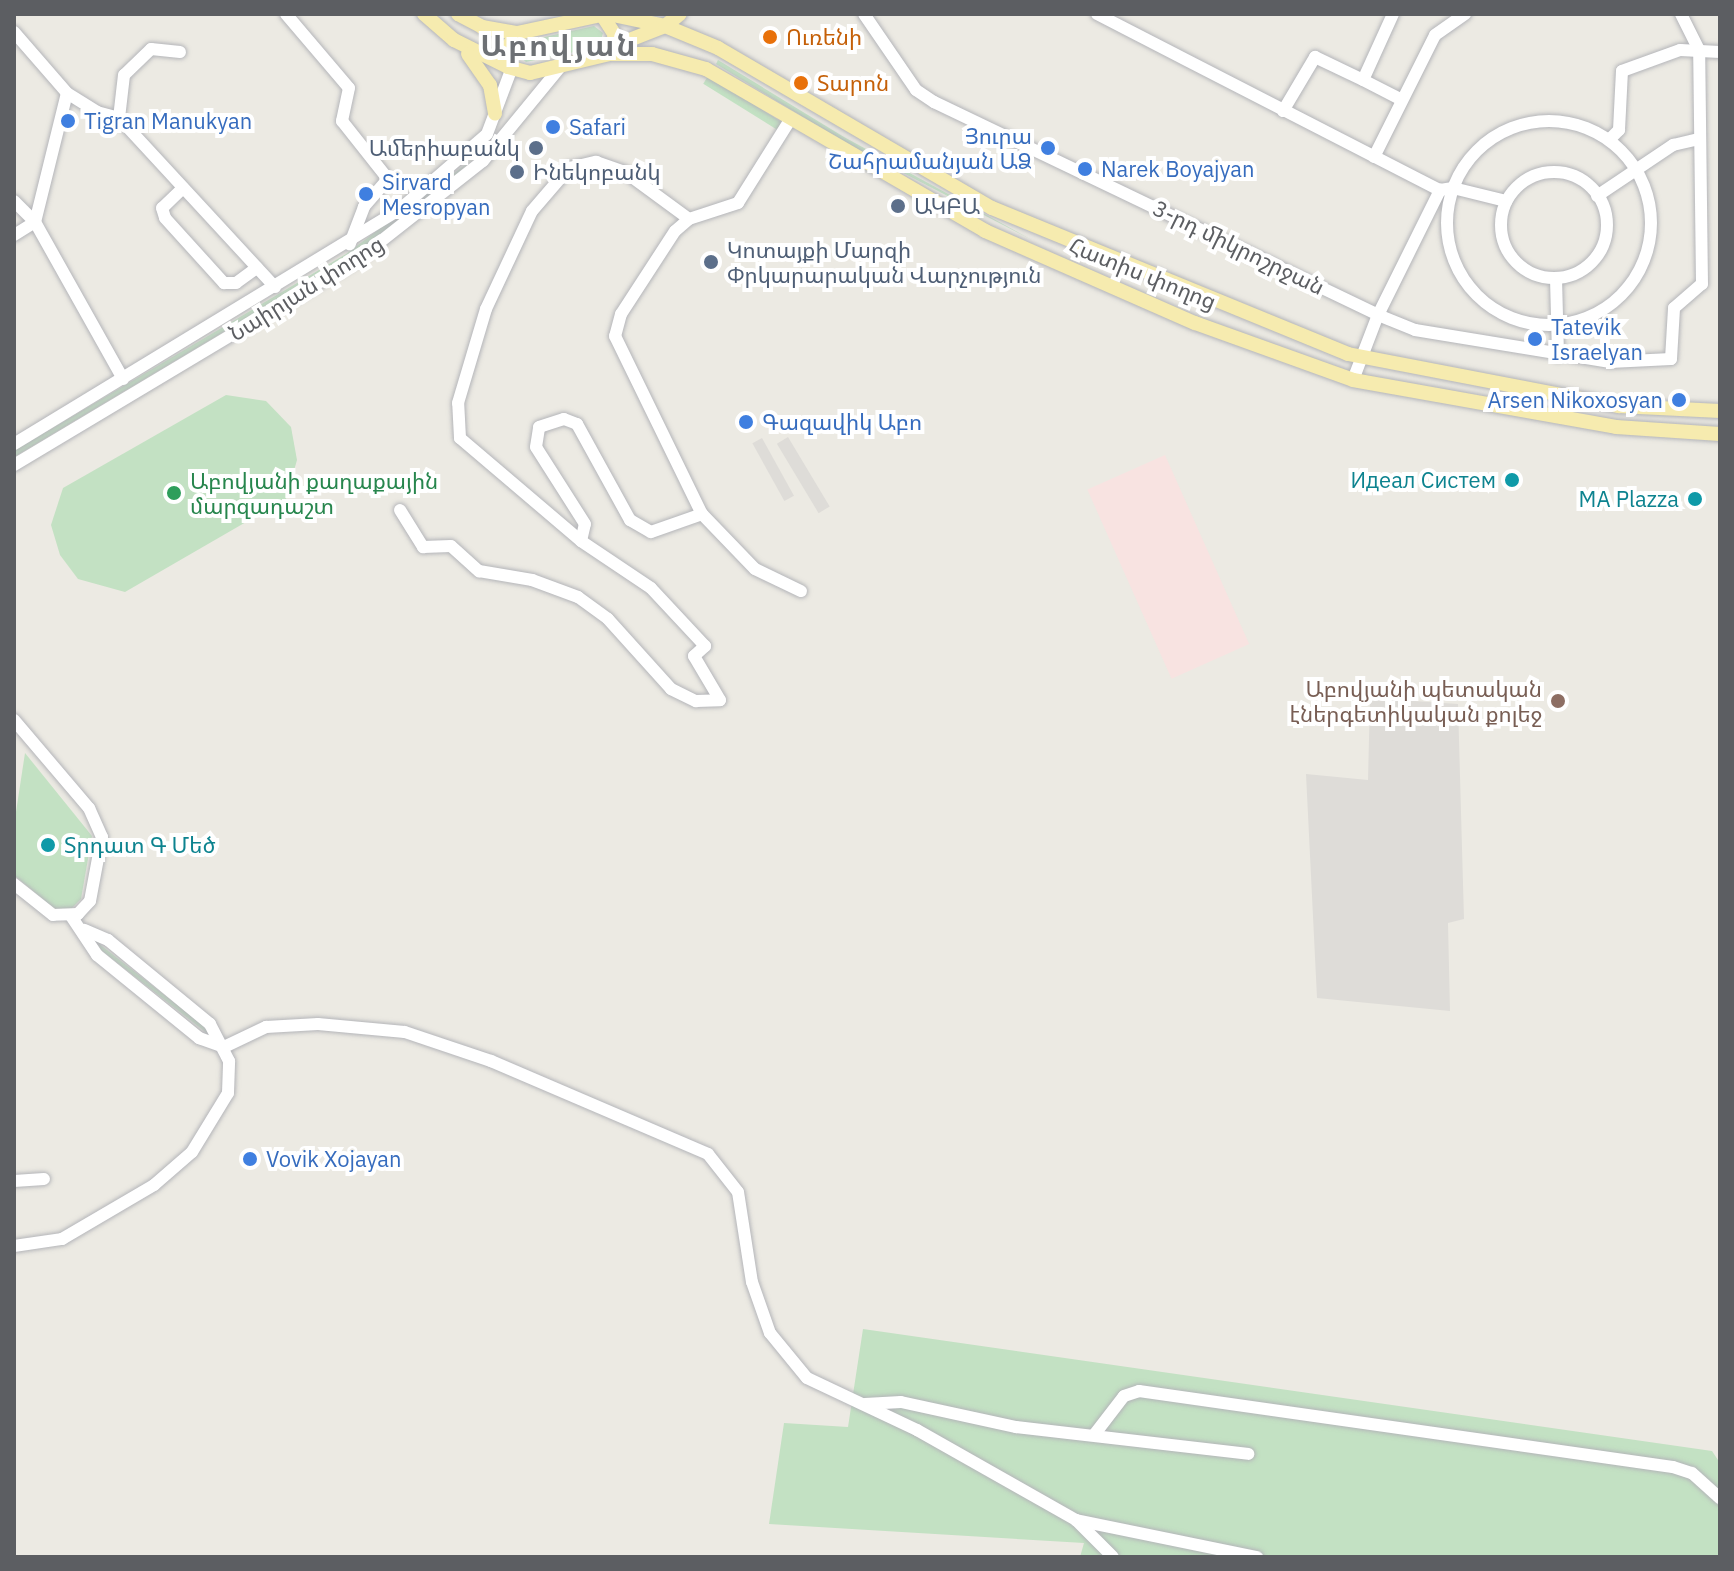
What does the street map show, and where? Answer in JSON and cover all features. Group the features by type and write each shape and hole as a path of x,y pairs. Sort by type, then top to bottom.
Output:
{"main road":[{"path":"424,14 480,65 490,85 495,114"},
{"path":"458,14 482,27 517,33 605,14 615,35 612,50"},
{"name":"Հատիս փողոց","path":"605,14 665,26 718,48 992,208 1191,293 1362,358 1619,406 1720,411"},
{"path":"454,40 510,69 530,73 612,50 665,26 680,14"},
{"path":"510,69 505,51 517,33"},
{"name":"Հատիս փողոց","path":"612,50 652,54 706,69 790,120 1039,257 1195,323 1353,380 1616,427 1720,434"}],"street":[{"path":"286,14 349,88 342,121 388,179 364,207 350,244"},
{"name":"3-րդ միկրոշրջան","path":"864,14 916,90 934,102 1378,315 1415,330 1558,356 1610,362 1671,359 1674,308 1702,284 1699,139"},
{"path":"1097,14 1374,157 1447,189 1506,201"},
{"path":"1363,80 1393,14"},
{"path":"1374,157 1400,99 1435,35 1465,14"},
{"path":"1597,196 1673,145 1699,139 1699,50 1681,14"},
{"path":"14,32 67,93 97,112 119,118 275,287"},
{"path":"119,118 124,75 156,46 180,52"},
{"path":"1610,139 1619,130 1622,71 1680,50 1720,52"},
{"path":"1283,111 1315,57 1400,99"},
{"name":"Նաիրյան փողոց","path":"14,465 368,253 483,161 561,66"},
{"name":"Նաիրյան փողոց","path":"14,444 350,244 471,151 487,134 510,69"},
{"path":"14,235 35,222 67,93"},
{"path":"790,120 738,203 689,219 675,231 621,314 615,336 702,514 755,569 801,591"},
{"path":"1353,380 1378,315 1447,189 1473,157 1523,123 1567,120 1610,139 1635,169 1648,209 1649,235 1639,276 1626,293 1605,307 1557,326 1530,325 1507,315 1467,286 1447,237 1447,189"},
{"path":"400,510 423,547 451,546 479,571 532,580 578,597 608,619 671,689 696,701 720,700 694,656 705,646 651,588 581,541 460,438 458,403 486,309 532,211 569,168 596,162 625,172 689,219"},
{"path":"1553,170 1576,175 1597,196 1607,227 1602,248 1588,267 1556,278 1527,271 1506,249 1500,223 1506,201 1524,180 1553,170"},
{"path":"183,188 162,208 165,218 224,283 236,283 257,268"},
{"path":"14,201 35,222 123,379"},
{"path":"1556,278 1558,356"},
{"path":"581,541 585,524 536,447 539,427 564,419 577,424 630,520 651,532 702,514"},
{"path":"14,720 100,828 90,901 74,915 53,915 14,884"},
{"path":"14,1246 55,1242 85,1228 154,1185 192,1152 228,1093 231,1074 224,1047 208,1022 108,940 84,930 74,915"},
{"path":"224,1047 249,1033 283,1025 405,1032 491,1061 690,1143 720,1164 738,1192 752,1282 770,1333 807,1378 862,1404 1076,1520 1113,1557"},
{"path":"14,1181 44,1179"},
{"path":"1094,1435 1112,1408 1139,1391 1673,1467 1692,1473 1720,1498"},
{"path":"862,1404 901,1402 1016,1427 1248,1454"},
{"path":"1076,1520 1257,1557"}],"shaded area":[{"path":"788,437 830,506 819,513 777,444"},
{"path":"762,438 794,496 784,501 752,443"},
{"path":"1165,455 1249,644 1172,679 1087,490"},
{"path":"1370,698 1458,704 1464,919 1448,923 1450,1011 1317,998 1306,774 1368,780"}],"green space":[{"path":"594,26 603,33 599,47 526,62 518,55 522,42"},
{"path":"718,60 844,137 1032,240 844,142 716,64"},
{"path":"708,76 783,123 779,131 703,84"},
{"path":"473,159 413,213 349,257 14,457 14,451 346,254"},
{"name":"Աբովյանի քաղաքային մարզադաշտ","path":"226,395 266,401 291,427 297,460 286,499 125,592 78,579 60,555 51,525 63,488"},
{"path":"25,753 92,836 81,899 69,911 56,910 14,875 14,825"},
{"path":"98,943 204,1026 208,1034 101,950"},
{"path":"863,1329 1712,1451 1720,1463 1720,1557 1080,1557 1084,1543 769,1524 784,1423 848,1427"}],"place":[{"name":"Ուռենի","path":"770,37"},
{"name":"Տարոն","path":"801,83"},
{"name":"Tigran Manukyan","path":"68,121"},
{"name":"Safari","path":"553,127"},
{"name":"Ամերիաբանկ","path":"536,148"},
{"name":"Յուրա Շահրամանյան ԱՁ","path":"1048,148"},
{"name":"Narek Boyajyan","path":"1085,169"},
{"name":"Ինեկոբանկ","path":"517,172"},
{"name":"Sirvard Mesropyan","path":"366,194"},
{"name":"ԱԿԲԱ","path":"898,206"},
{"name":"Կոտայքի Մարզի Փրկարարական Վարչություն","path":"711,262"},
{"name":"Tatevik Israelyan","path":"1535,339"},
{"name":"Arsen Nikoxosyan","path":"1679,400"},
{"name":"Գազավիկ Աբո","path":"746,422"},
{"name":"Идеал Систем","path":"1512,480"},
{"name":"Աբովյանի քաղաքային մարզադաշտ","path":"174,493"},
{"name":"MA Plazza","path":"1695,499"},
{"name":"Աբովյանի պետական էներգետիկական քոլեջ","path":"1558,701"},
{"name":"Տրդատ Գ Մեծ","path":"48,845"},
{"name":"Vovik Xojayan","path":"250,1159"}],"district":[{"name":"Աբովյան","path":"559,45"}]}
